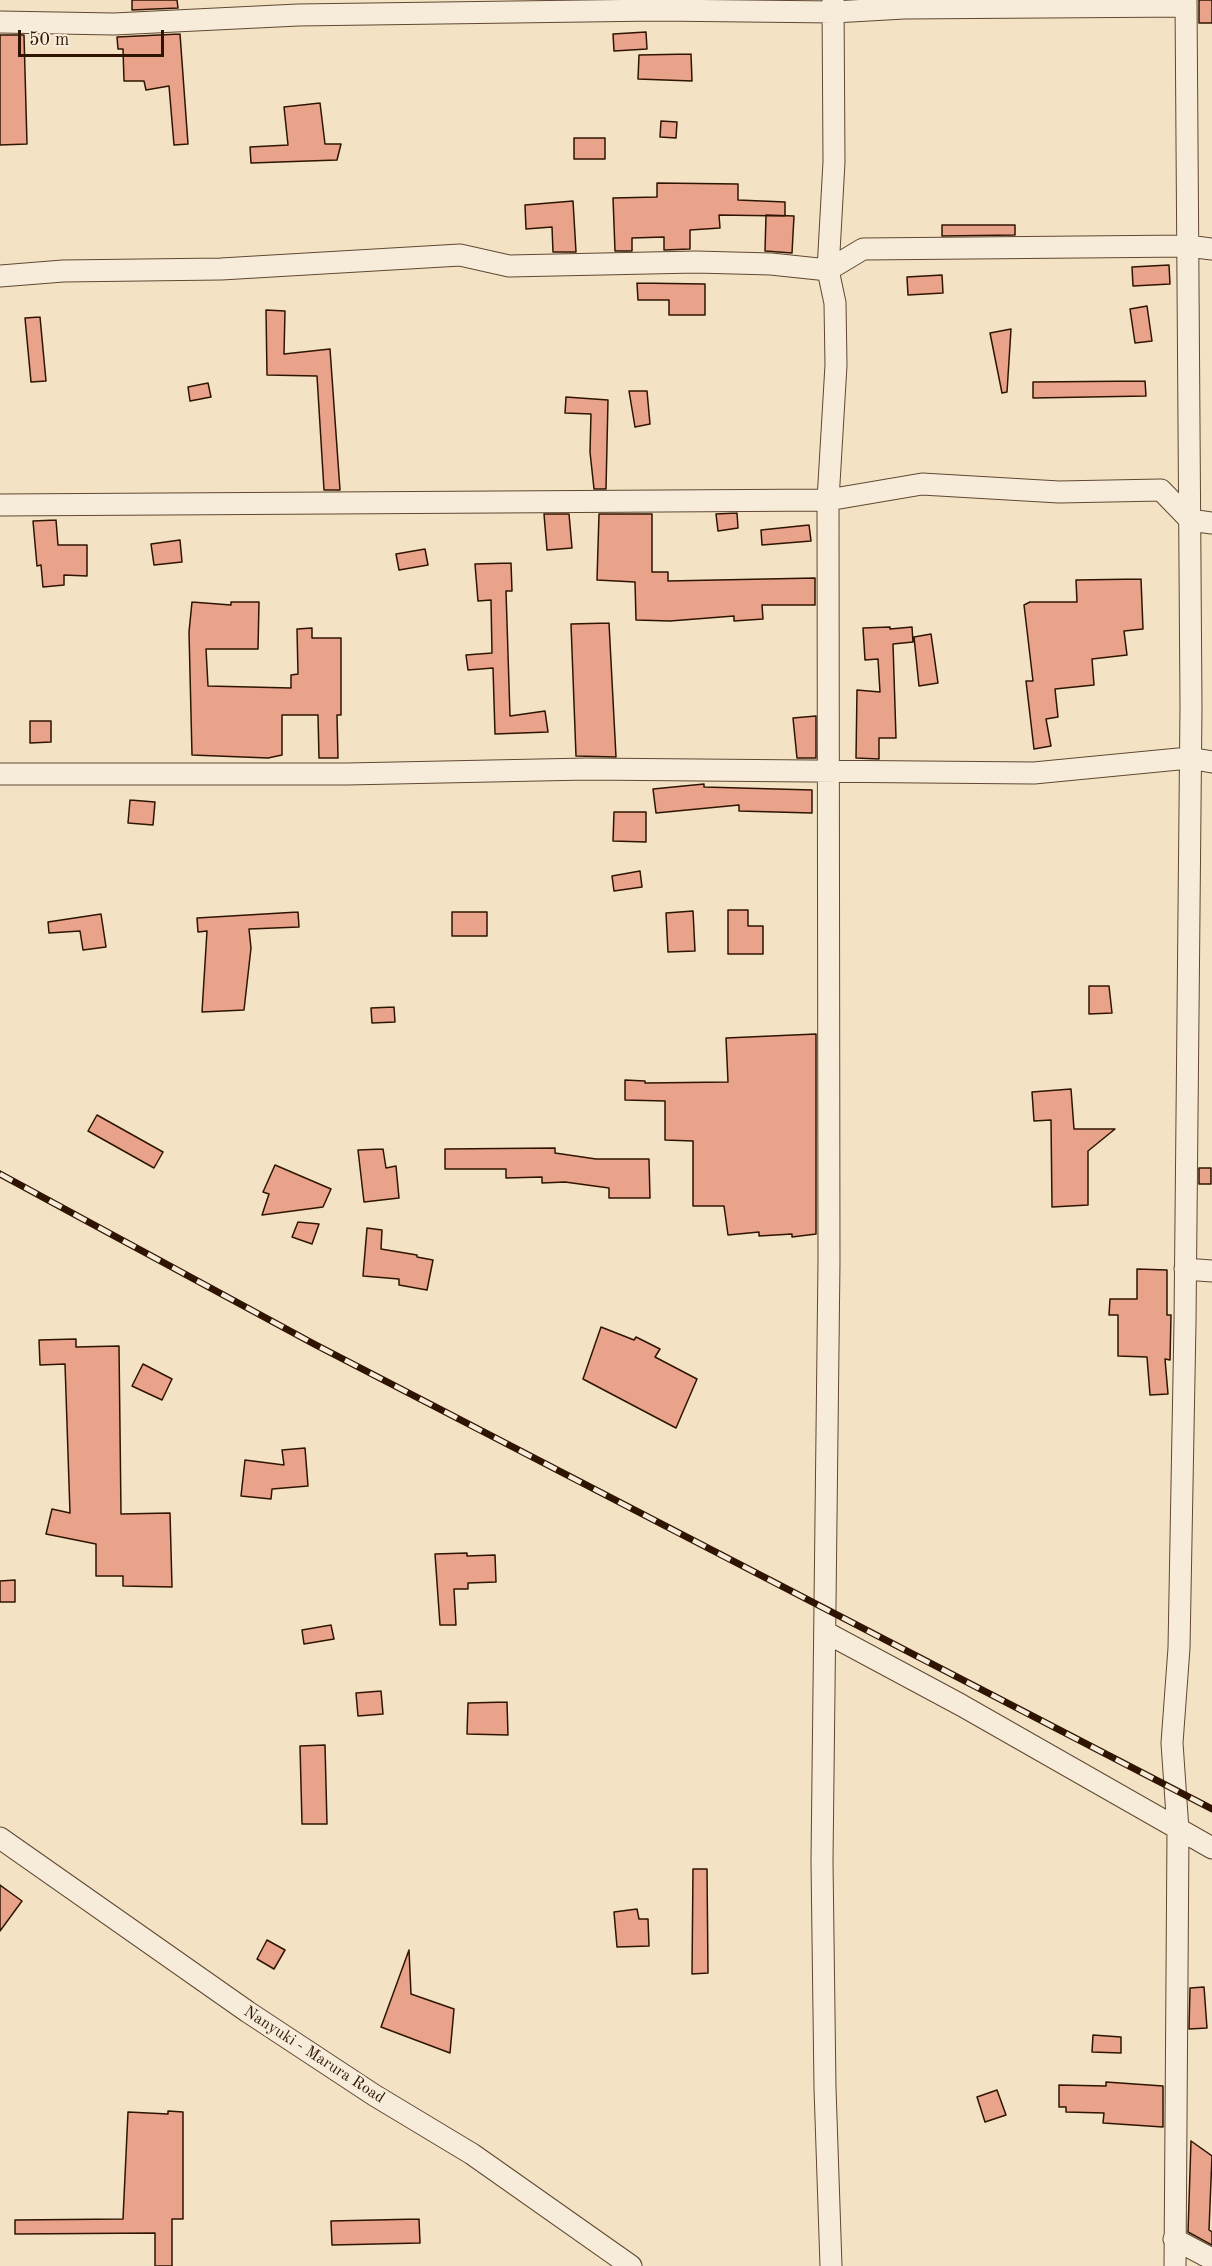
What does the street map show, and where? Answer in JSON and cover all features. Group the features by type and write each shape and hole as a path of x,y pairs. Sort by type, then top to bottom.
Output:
{"street":[{"path":"0,22 114,24 298,15 1186,3 1190,520 1189,758 1179,1648 1172,1743 1178,1830 1175,2266"},
{"path":"831,2266 825,2088 822,1861 830,1261 828,500 836,365 835,303 828,270 834,162 834,6"},
{"path":"0,276 63,270 221,269 460,255 509,266 684,262 771,264 828,270 863,249 1188,246 1212,249"},
{"path":"0,505 828,500 922,484 1059,492 1161,490 1190,520 1212,524"},
{"path":"0,774 347,774 587,769 1034,773 1189,758 1212,762"},
{"path":"1185,1269 1212,1271"},
{"path":"825,1632 961,1705 1212,1848"},
{"name":"Nanyuki - Marura Road","path":"0,1838 248,2012 374,2095 472,2154 631,2266"},
{"path":"1174,2239 1212,2259"}],"building":[{"path":"132,0 177,0 178,8 132,10"},
{"path":"1199,0 1212,0 1212,23 1199,23"},
{"path":"646,32 647,49 614,51 613,34"},
{"path":"180,34 188,144 174,145 169,86 146,90 144,81 124,81 123,49 118,49 117,37"},
{"path":"0,35 24,35 27,144 0,145"},
{"path":"691,54 692,81 638,79 639,55"},
{"path":"320,103 325,144 341,144 337,160 251,163 250,147 288,145 284,107"},
{"path":"661,121 677,122 676,138 660,137"},
{"path":"574,138 605,138 605,159 574,159"},
{"path":"657,183 738,184 738,200 785,202 785,216 719,215 720,228 690,230 690,249 664,250 664,237 632,238 632,251 615,251 613,198 657,197"},
{"path":"573,201 576,252 553,252 552,227 526,229 525,205"},
{"path":"766,215 794,216 792,253 765,251"},
{"path":"942,225 1015,225 1015,235 942,236"},
{"path":"1169,265 1170,284 1133,286 1132,267"},
{"path":"942,275 943,293 908,295 907,277"},
{"path":"637,283 705,284 705,315 669,315 669,300 638,300"},
{"path":"1147,306 1152,341 1135,343 1130,309"},
{"path":"266,310 285,311 284,354 330,349 340,490 324,490 317,376 267,375"},
{"path":"40,317 46,381 31,382 25,318"},
{"path":"1011,329 1007,392 1002,393 990,333"},
{"path":"1145,381 1146,396 1033,398 1033,382"},
{"path":"208,383 211,397 190,401 188,387"},
{"path":"629,391 647,391 650,424 635,427"},
{"path":"566,397 608,400 606,489 594,489 590,452 591,414 565,413"},
{"path":"737,513 738,528 718,531 716,514"},
{"path":"544,514 569,514 572,548 547,550"},
{"path":"599,514 652,514 652,572 668,572 668,581 815,578 815,605 762,605 763,619 734,621 734,616 670,621 636,620 635,582 597,580"},
{"path":"56,520 58,545 87,545 87,576 64,575 64,585 43,587 41,565 37,566 33,521"},
{"path":"809,525 811,541 762,545 761,530"},
{"path":"180,540 182,562 154,565 151,544"},
{"path":"425,549 428,565 399,570 396,554"},
{"path":"511,563 512,591 506,591 510,716 545,711 548,732 495,734 493,668 468,670 466,655 492,653 491,600 478,601 475,564"},
{"path":"1141,579 1143,629 1124,631 1127,655 1092,659 1094,685 1055,689 1058,717 1046,719 1051,746 1034,749 1026,681 1033,681 1024,605 1030,602 1077,602 1076,580"},
{"path":"192,602 231,605 231,602 259,602 258,649 206,649 208,686 291,688 291,675 298,674 297,629 312,628 312,638 341,638 341,715 337,715 338,758 319,758 318,715 282,715 282,755 268,758 192,755 189,632"},
{"path":"609,623 616,757 576,756 571,624"},
{"path":"890,627 890,629 912,627 913,642 893,644 896,738 879,738 879,759 856,758 857,690 880,692 878,659 865,660 863,628"},
{"path":"931,634 938,683 919,686 914,637"},
{"path":"816,716 816,758 797,758 793,718"},
{"path":"30,721 51,721 51,742 30,743"},
{"path":"704,784 704,787 812,790 812,813 739,811 739,805 656,813 653,789"},
{"path":"130,800 155,802 153,825 128,823"},
{"path":"614,812 646,812 646,842 613,841"},
{"path":"640,871 642,887 614,891 612,876"},
{"path":"728,910 748,910 748,926 763,926 763,954 728,954"},
{"path":"693,911 695,951 668,952 666,913"},
{"path":"298,912 299,927 249,929 251,948 244,1010 202,1012 207,931 198,932 197,918"},
{"path":"452,912 487,912 487,936 452,936"},
{"path":"101,914 106,947 83,950 80,931 49,933 48,922"},
{"path":"1089,986 1109,986 1112,1013 1089,1014"},
{"path":"394,1007 395,1022 372,1023 371,1008"},
{"path":"816,1034 816,1234 792,1237 792,1234 759,1236 759,1232 728,1235 724,1206 693,1206 693,1141 665,1140 665,1101 625,1100 625,1080 645,1081 645,1083 728,1082 726,1038"},
{"path":"1071,1089 1074,1129 1115,1129 1088,1151 1088,1205 1052,1207 1051,1120 1034,1121 1032,1092"},
{"path":"97,1115 163,1152 154,1168 88,1131"},
{"path":"555,1148 555,1153 596,1159 649,1159 650,1198 609,1198 609,1188 565,1182 542,1183 542,1177 506,1178 506,1169 445,1169 445,1149"},
{"path":"383,1149 386,1168 396,1166 399,1198 364,1202 358,1150"},
{"path":"275,1165 331,1189 323,1207 262,1215 269,1194 263,1192"},
{"path":"1199,1168 1211,1168 1211,1184 1199,1184"},
{"path":"298,1222 319,1224 312,1244 292,1237"},
{"path":"367,1228 382,1230 381,1249 433,1260 427,1290 399,1285 399,1279 363,1276"},
{"path":"1137,1269 1167,1270 1167,1315 1171,1315 1170,1360 1165,1359 1168,1394 1150,1395 1147,1357 1118,1356 1118,1315 1109,1315 1110,1299 1137,1299"},
{"path":"601,1327 634,1340 636,1337 660,1349 655,1357 697,1379 676,1428 583,1379"},
{"path":"76,1339 76,1347 119,1346 121,1514 170,1513 172,1587 123,1586 123,1576 96,1576 96,1544 46,1534 52,1509 70,1513 65,1364 40,1365 39,1340"},
{"path":"143,1364 172,1379 162,1400 132,1386"},
{"path":"305,1448 308,1486 272,1489 271,1499 241,1496 245,1460 284,1465 282,1450"},
{"path":"467,1553 467,1556 495,1555 496,1582 468,1583 468,1589 454,1589 456,1625 440,1625 435,1554"},
{"path":"15,1580 15,1602 0,1602 0,1581"},
{"path":"331,1625 334,1639 304,1644 302,1630"},
{"path":"381,1691 383,1714 358,1716 356,1693"},
{"path":"507,1702 508,1735 467,1734 468,1703"},
{"path":"325,1745 327,1824 302,1824 300,1746"},
{"path":"693,1869 707,1869 708,1973 692,1974"},
{"path":"0,1885 22,1901 0,1931"},
{"path":"637,1909 639,1919 648,1919 649,1946 617,1947 614,1912"},
{"path":"267,1940 285,1950 274,1969 257,1959"},
{"path":"409,1950 411,1994 454,2009 450,2053 381,2027"},
{"path":"1204,1987 1207,2028 1189,2029 1190,1988"},
{"path":"1093,2035 1121,2037 1121,2053 1092,2052"},
{"path":"1106,2082 1163,2086 1163,2127 1103,2123 1104,2113 1066,2112 1066,2107 1059,2107 1059,2085 1106,2086"},
{"path":"997,2090 1006,2115 985,2122 977,2097"},
{"path":"168,2111 183,2112 183,2219 172,2219 172,2266 155,2266 155,2233 15,2234 15,2220 123,2219 128,2112 168,2114"},
{"path":"1191,2141 1212,2156 1209,2230 1212,2232 1212,2245 1188,2232"},
{"path":"419,2219 420,2243 332,2245 331,2221"}],"railway":[{"path":"0,1174 314,1344 1212,1809"}]}
